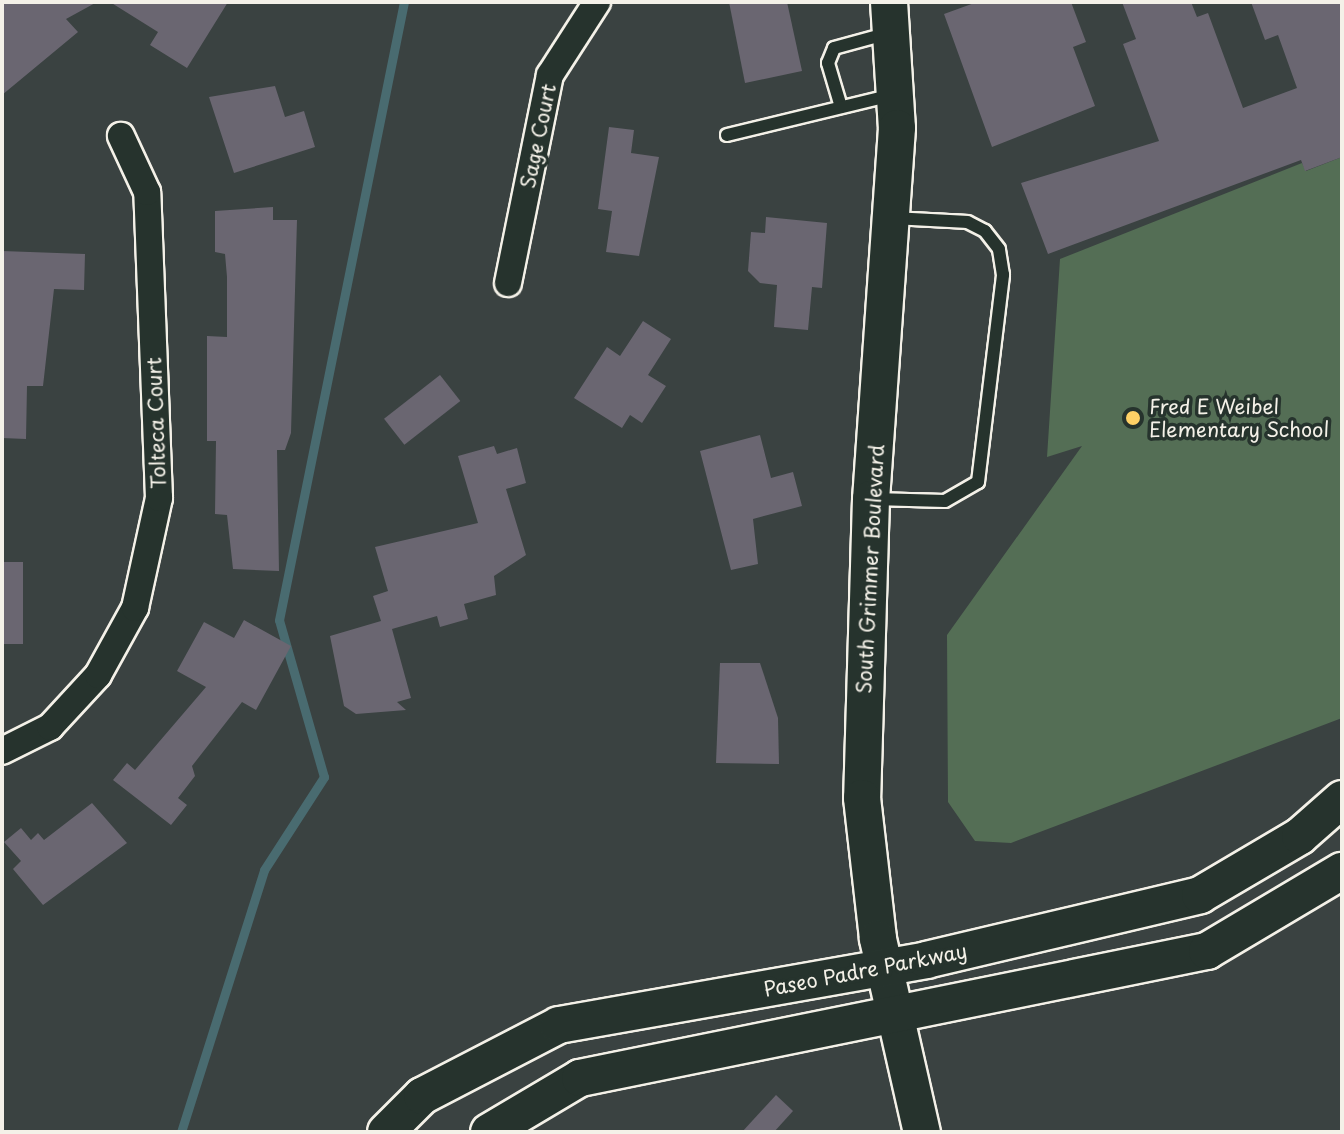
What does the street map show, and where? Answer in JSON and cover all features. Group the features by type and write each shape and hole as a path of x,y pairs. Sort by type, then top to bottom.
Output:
{"main road":[{"name":"South Grimmer Boulevard","path":"890,17 895,94 891,217 871,499 862,798 884,969 922,1132"},
{"name":"Paseo Padre Parkway","path":"386,1132 422,1096 559,1025 884,969 1200,895 1300,836 1342,799"},
{"path":"489,1132 580,1078 894,1017 1207,951 1342,871"}],"street":[{"name":"Sage Court","path":"508,283 550,75 597,2"},
{"name":"Tolteca Court","path":"2,751 50,727 98,675 135,608 159,498 147,192 121,136"}],"lane":[{"path":"841,107 828,63 834,48 890,17"},
{"path":"727,135 895,94"},
{"path":"871,499 945,501 978,482 1003,275 999,249 985,231 967,222 891,217"}],"green space":[{"path":"1342,157 1342,718 1011,843 975,841 948,802 947,635 1082,446 1047,457 1060,259 1302,163 1306,171"}],"building":[{"path":"2,2 97,2 66,19 78,32 2,95"},
{"path":"110,2 228,2 187,68 150,45 158,32"},
{"path":"729,2 787,2 802,71 745,83"},
{"path":"977,2 1071,2 1086,42 1073,47 1095,106 992,147 944,14"},
{"path":"1122,2 1191,2 1197,17 1208,13 1243,108 1297,88 1278,35 1265,40 1251,2 1342,2 1342,157 1305,171 1301,160 1048,254 1021,183 1159,141 1123,44 1136,39"},
{"path":"275,86 285,117 304,111 315,147 234,173 209,97"},
{"path":"609,127 634,130 631,153 659,157 639,256 606,252 612,211 598,209"},
{"path":"273,207 273,220 297,220 291,433 285,450 277,450 279,571 233,569 227,515 215,514 216,441 207,441 207,336 227,337 225,254 215,252 215,211"},
{"path":"766,217 827,223 822,288 812,287 808,330 774,327 777,285 760,283 748,271 751,232 765,233"},
{"path":"2,251 85,254 84,290 54,289 43,386 27,386 26,439 2,438"},
{"path":"643,321 671,339 648,375 666,386 642,423 630,415 622,428 574,398 607,347 620,356"},
{"path":"440,375 460,401 404,445 384,419"},
{"path":"760,435 771,478 793,472 802,506 753,519 758,564 731,570 700,451"},
{"path":"494,446 497,454 517,448 526,483 506,489 526,555 494,576 496,595 464,604 468,619 440,627 437,616 392,629 411,698 397,702 406,710 356,714 344,706 330,636 381,621 373,596 388,591 375,547 478,523 458,456"},
{"path":"2,562 23,562 23,644 2,644"},
{"path":"244,620 291,646 256,710 242,702 192,766 195,776 178,798 187,805 171,825 113,780 127,763 135,770 206,687 177,671 204,622 234,638"},
{"path":"720,663 760,663 778,718 779,764 716,763"},
{"path":"92,803 127,843 43,905 13,869 21,861 4,842 21,828 31,840 38,833 44,840"},
{"path":"776,1095 793,1111 774,1132 742,1132"}],"waterway":[{"path":"181,1132 264,870 324,777 279,620 404,2"}],"place":[{"name":"Fred E Weibel Elementary School","path":"1133,418"}]}
